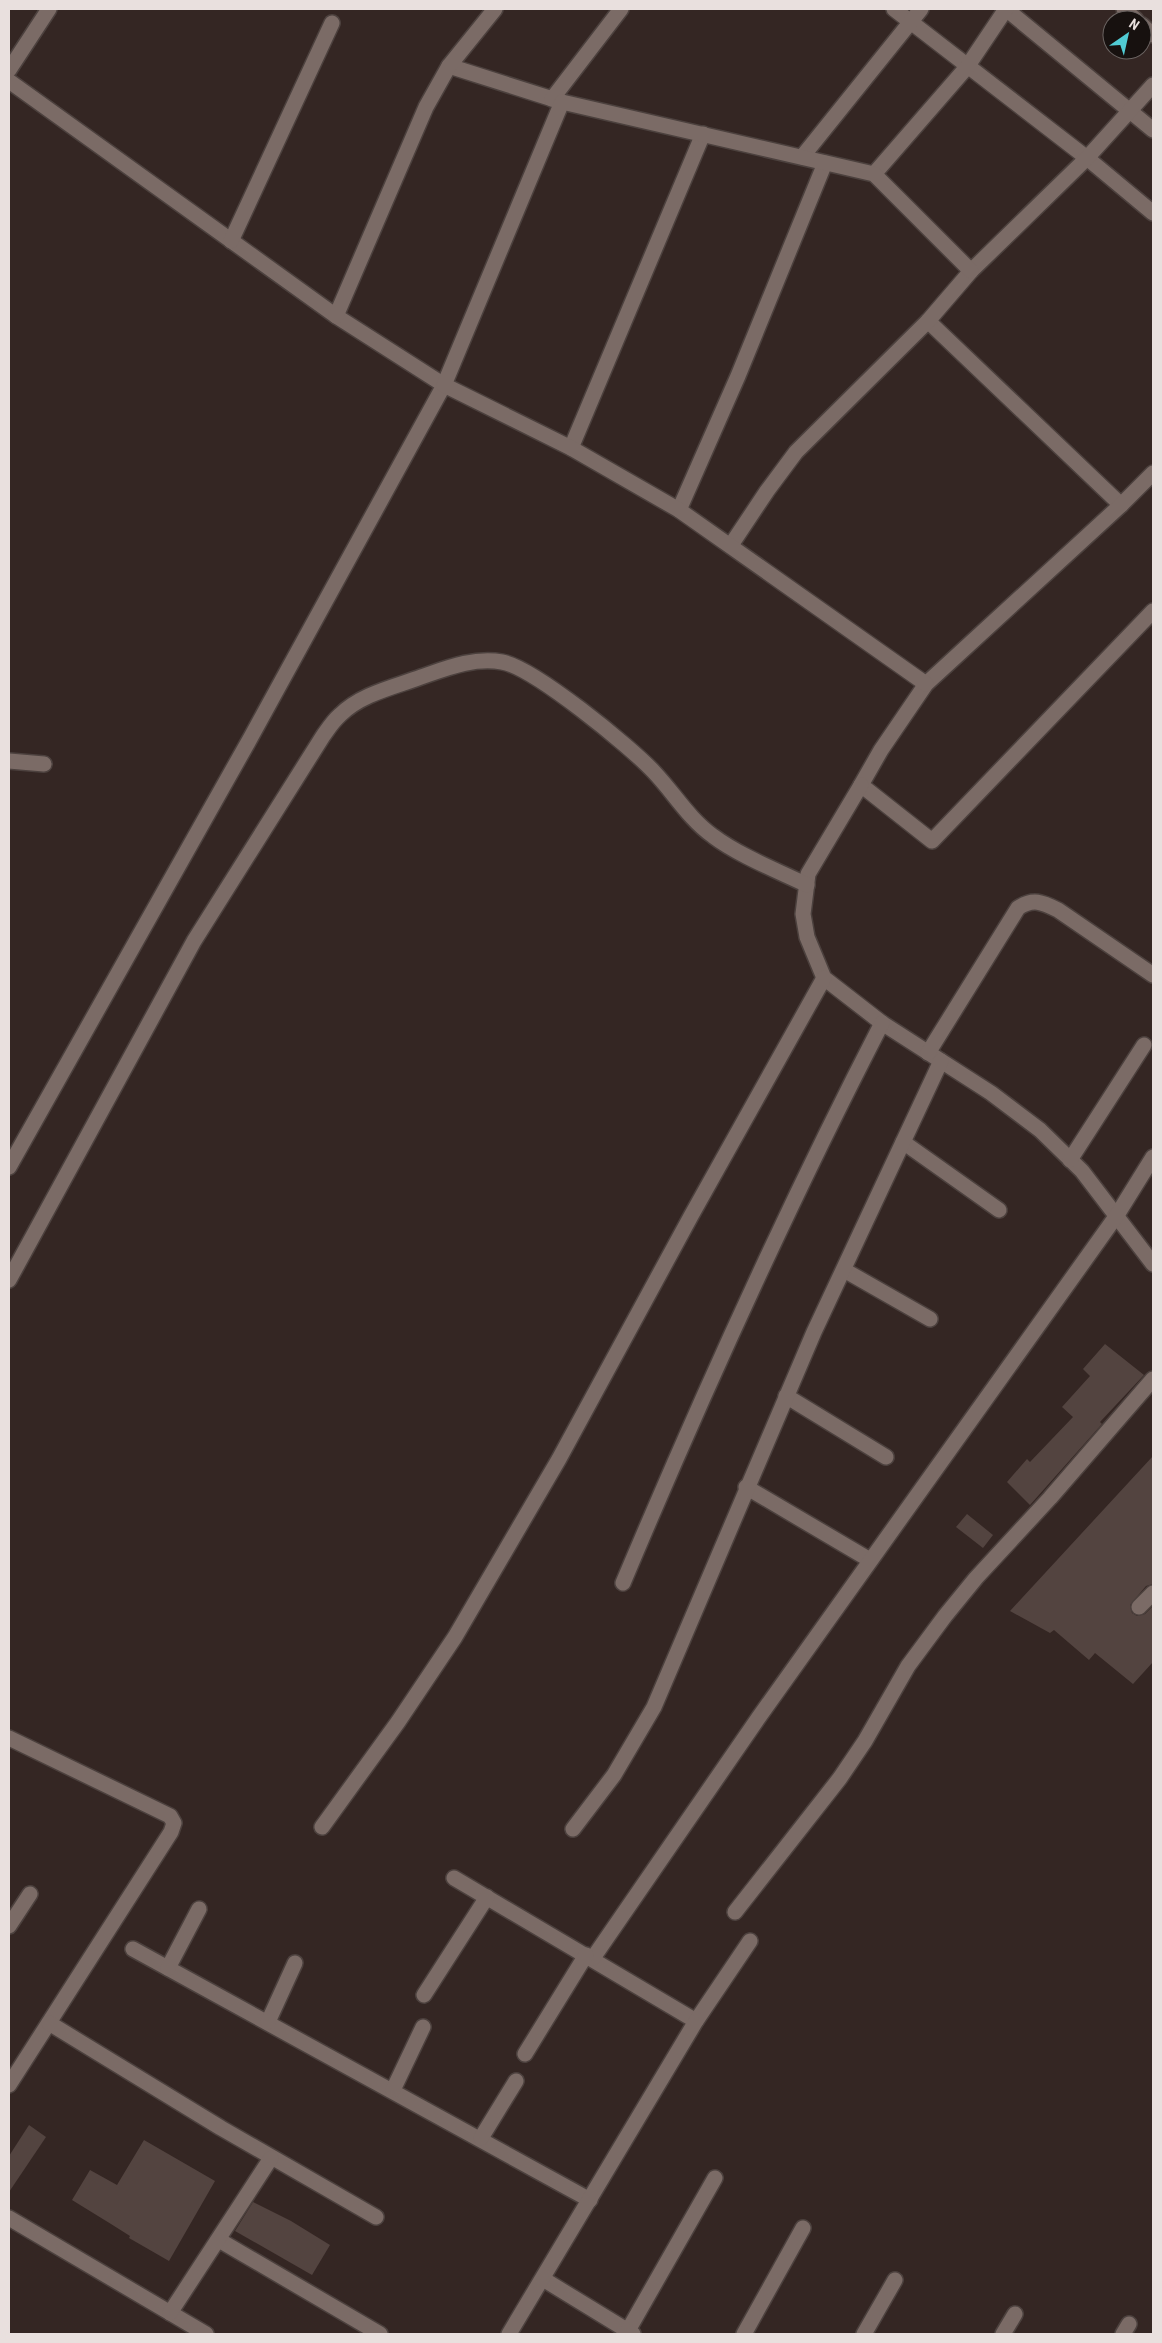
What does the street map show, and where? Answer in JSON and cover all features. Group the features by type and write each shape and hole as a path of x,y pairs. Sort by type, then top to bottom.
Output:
{"street":[{"path":"9,70 49,9"},
{"path":"336,316 426,107 449,66 495,9"},
{"path":"9,1167 247,746 444,385 557,100 621,9"},
{"path":"894,9 1086,158 1153,213"},
{"path":"802,157 921,9"},
{"path":"874,174 967,67 1006,9 1153,130"},
{"path":"231,241 332,23"},
{"path":"449,66 557,100 874,174 971,271"},
{"path":"9,82 336,316 444,385 571,448 679,510 926,684"},
{"path":"731,545 796,452 928,321 971,271 1086,158 1153,85"},
{"path":"571,448 703,134"},
{"path":"679,510 738,376 825,163"},
{"path":"928,321 1121,505"},
{"path":"1153,473 1121,505 926,684 861,785 808,874 803,914 808,937 824,978 882,1022 991,1093 1040,1130 1082,1171 1153,1264"},
{"path":"861,785 932,841 1151,615"},
{"path":"9,1280 194,941 323,736 340,715 357,702 378,692 457,665 482,660 503,662 520,668 594,720 644,762 694,820 713,836 807,885"},
{"path":"9,761 44,764"},
{"path":"574,1829 614,1775 654,1707 786,1396 904,1142 934,1057 1018,908 1028,901 1041,902 1058,910 1153,975"},
{"path":"322,1827 398,1722 460,1629 559,1459 691,1216 824,978"},
{"path":"623,1583 670,1473 817,1152 882,1022"},
{"path":"1070,1160 1144,1045"},
{"path":"904,1142 1000,1210"},
{"path":"525,2054 590,1957 870,1560 1117,1215 1153,1157"},
{"path":"844,1270 930,1319"},
{"path":"736,1912 840,1778 865,1741 908,1666 945,1616 976,1578 1056,1491 1153,1378"},
{"path":"786,1396 886,1457"},
{"path":"746,1487 870,1560"},
{"path":"1139,1607 1153,1593"},
{"path":"9,1738 170,1816 174,1823 172,1832 9,2084"},
{"path":"454,1878 696,2021"},
{"path":"9,1926 30,1894"},
{"path":"424,1995 487,1897"},
{"path":"168,1968 199,1910"},
{"path":"509,2334 696,2021 750,1941"},
{"path":"133,1949 481,2138 590,2200"},
{"path":"268,2022 296,1963"},
{"path":"49,2023 272,2158 376,2217"},
{"path":"392,2090 423,2027"},
{"path":"481,2138 516,2081"},
{"path":"170,2313 272,2158"},
{"path":"543,2280 629,2333 715,2178"},
{"path":"9,2218 206,2334"},
{"path":"744,2334 803,2228"},
{"path":"219,2240 380,2334"},
{"path":"864,2334 895,2280"},
{"path":"1003,2334 1015,2314"}],"building":[{"path":"1105,1344 1144,1375 1100,1422 1102,1424 1030,1505 1007,1482 1027,1459 1030,1462 1073,1417 1062,1407 1090,1376 1083,1369"},
{"path":"1153,1456 1153,1584 1146,1586 1130,1605 1132,1613 1137,1616 1145,1614 1153,1606 1153,1662 1133,1684 1095,1653 1089,1660 1054,1630 1050,1633 1010,1611"},
{"path":"967,1514 993,1535 983,1548 956,1527"},
{"path":"29,2125 46,2137 9,2192 9,2156"},
{"path":"144,2140 215,2181 169,2261 129,2238 130,2236 72,2200 90,2170 117,2185"},
{"path":"253,2202 291,2221 330,2245 312,2275 235,2231"}]}
